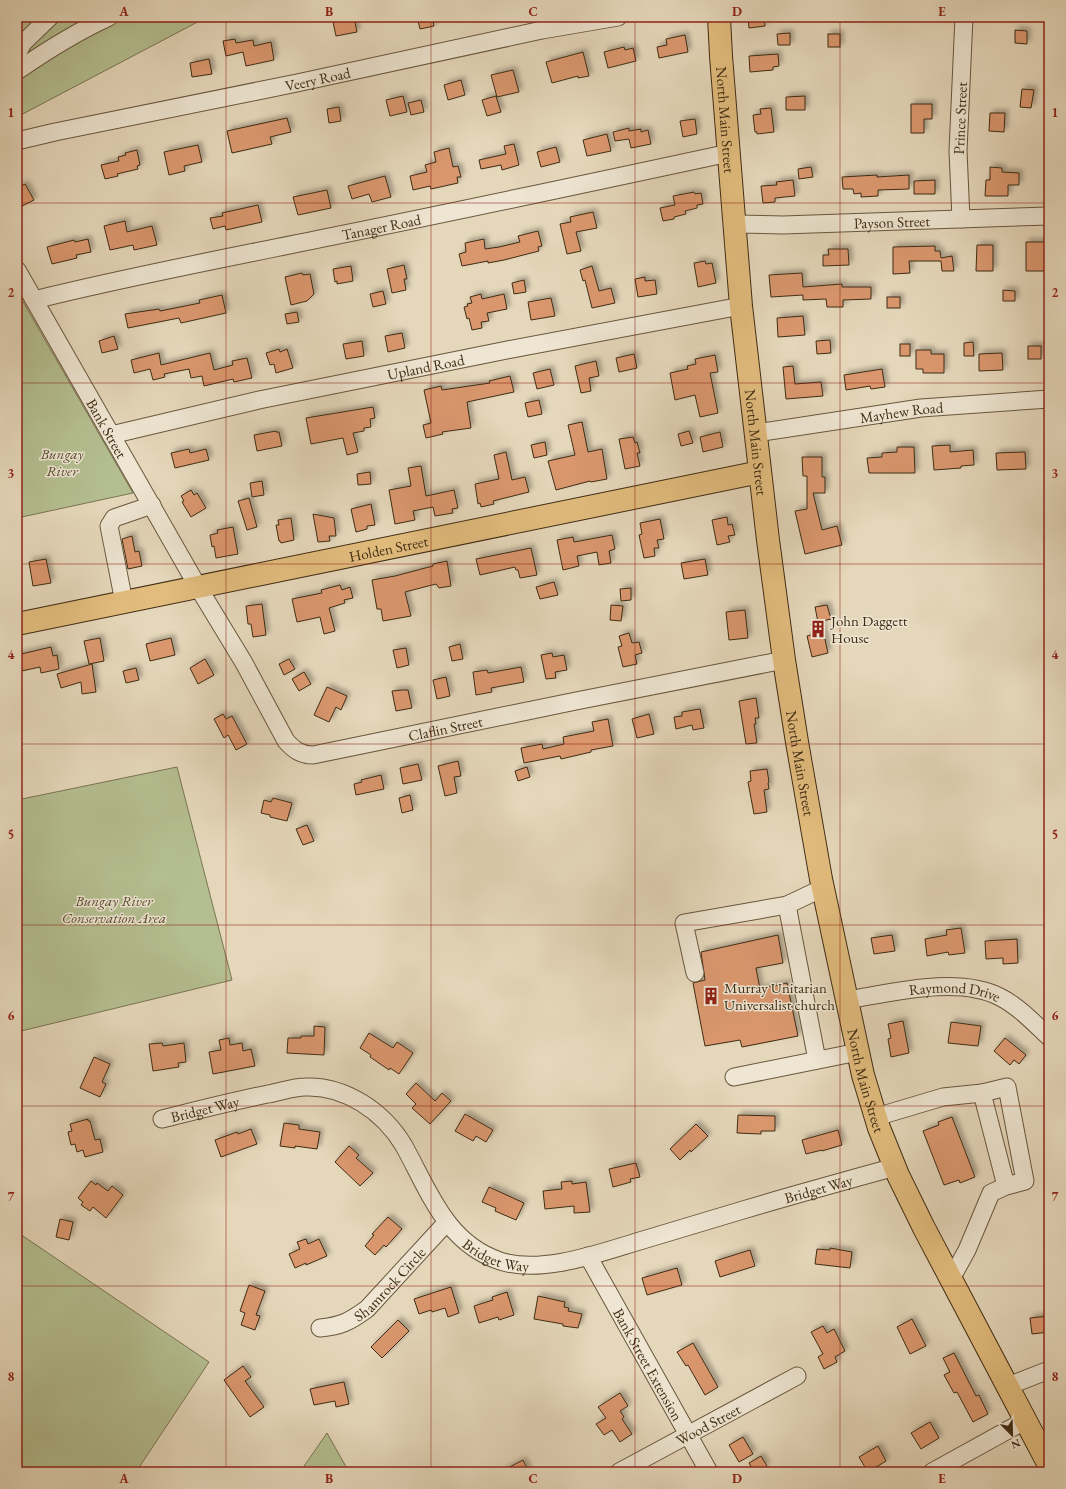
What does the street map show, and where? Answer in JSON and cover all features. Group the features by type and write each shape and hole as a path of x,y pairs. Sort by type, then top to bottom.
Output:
{"main road":[{"name":"North Main Street","path":"719,17 720,56 741,306 784,660 822,888 863,1075 876,1117 895,1167 924,1228 1049,1465"},
{"name":"Holden Street","path":"17,624 760,472"}],"street":[{"path":"17,66 23,43 50,17"},
{"path":"17,66 108,17"},
{"name":"Veery Road","path":"17,141 324,78 542,30 618,17"},
{"name":"Prince Street","path":"961,220 958,151 964,17"},
{"name":"Tanager Road","path":"34,300 202,262 330,237 729,153"},
{"name":"Payson Street","path":"735,224 783,225 1049,216"},
{"name":"Bank Street","path":"17,270 152,504 198,587"},
{"name":"Upland Road","path":"111,435 266,398 507,350 741,306"},
{"name":"Mayhew Road","path":"756,433 921,408 1049,399"},
{"path":"124,602 109,526 114,518 152,504"},
{"name":"Claflin Street","path":"198,587 244,663 286,740 291,746 304,755 313,755 784,660"},
{"path":"695,973 684,923 787,905 822,888"},
{"path":"787,905 817,1060"},
{"name":"Raymond Drive","path":"846,1000 932,987 967,988 985,991 1000,996 1049,1037"},
{"path":"734,1077 858,1052"},
{"name":"Bridget Way","path":"162,1119 254,1097 304,1087 326,1088 346,1094 371,1108 389,1126 403,1145 432,1201 447,1222 460,1236 479,1252 501,1262 524,1266 554,1264 588,1256 895,1167"},
{"path":"876,1117 943,1097 982,1093 1007,1087 1025,1181 1006,1186 991,1193 967,1250 951,1279"},
{"path":"982,1093 1006,1186"},
{"name":"Shamrock Circle","path":"320,1328 335,1326 351,1320 367,1309 447,1222"},
{"name":"Bank Street Extension","path":"588,1256 709,1472"},
{"path":"1008,1386 1049,1370"},
{"name":"Wood Street","path":"619,1472 797,1376"},
{"path":"932,1472 1026,1420"}],"green space":[{"path":"24,17 207,17 17,117 17,24"},
{"name":"Bungay River","path":"17,291 133,493 17,518"},
{"name":"Bungay River Conservation Area","path":"177,767 232,980 17,1032 17,800"},
{"path":"17,1232 209,1362 136,1472 17,1472"},
{"path":"327,1433 349,1472 300,1472"}],"building":[{"path":"340,17 354,17 357,32 336,36 333,22 341,21"},
{"path":"417,17 432,17 434,26 420,29"},
{"path":"748,17 764,17 765,26 749,28"},
{"path":"1015,30 1027,31 1027,44 1015,43"},
{"path":"790,33 790,45 778,45 777,34"},
{"path":"828,34 840,34 840,47 828,47"},
{"path":"685,35 688,52 659,58 657,47 667,45 666,39"},
{"path":"235,39 236,43 253,40 254,46 271,42 274,60 246,66 243,52 226,56 223,41"},
{"path":"624,47 625,50 633,48 636,61 608,68 604,52"},
{"path":"583,52 589,76 578,78 578,76 552,83 546,62"},
{"path":"778,54 779,66 773,67 773,70 750,72 749,56"},
{"path":"209,59 212,74 192,77 190,63"},
{"path":"513,70 519,92 497,97 491,75"},
{"path":"461,80 465,95 448,100 444,85"},
{"path":"1022,89 1034,90 1031,108 1020,107"},
{"path":"403,96 407,112 390,116 386,100"},
{"path":"496,96 501,112 487,116 482,100"},
{"path":"805,96 805,110 786,110 786,97"},
{"path":"421,100 424,112 411,115 408,103"},
{"path":"911,104 932,104 932,119 924,119 924,133 911,133"},
{"path":"339,107 341,121 329,123 327,109"},
{"path":"771,108 774,132 757,134 757,132 755,132 753,115 761,114 760,109"},
{"path":"990,113 1005,113 1004,132 989,131"},
{"path":"287,118 291,132 270,137 272,144 232,153 227,131"},
{"path":"695,119 697,134 683,137 680,121"},
{"path":"629,128 629,131 641,129 641,132 648,130 651,144 631,148 629,139 615,141 613,132"},
{"path":"607,134 611,151 587,156 583,140"},
{"path":"514,144 519,165 502,170 501,165 481,169 479,160 506,154 504,146"},
{"path":"198,145 202,162 184,166 185,171 169,175 164,152"},
{"path":"556,147 560,162 541,167 537,152"},
{"path":"449,148 453,167 458,166 461,177 457,177 458,183 431,189 430,186 413,190 410,176 427,172 425,165 436,162 434,152"},
{"path":"137,150 140,165 137,166 138,169 117,174 118,176 105,179 101,165 119,161 118,157 126,155 125,153"},
{"path":"811,167 813,177 799,179 798,169"},
{"path":"990,167 1002,168 1002,172 1019,173 1019,185 1008,185 1008,196 985,196 986,180 990,180"},
{"path":"877,175 877,177 909,175 909,189 878,190 878,196 861,197 861,193 854,194 853,189 843,189 842,177"},
{"path":"385,176 391,197 372,202 369,194 352,199 348,186"},
{"path":"793,180 795,196 775,198 775,202 763,203 761,186 777,185 776,182"},
{"path":"935,180 935,194 914,194 914,181"},
{"path":"25,184 34,200 20,207 17,201 17,188"},
{"path":"327,190 331,208 298,215 293,197"},
{"path":"694,192 695,194 701,193 703,204 697,205 697,208 685,211 686,214 674,217 674,219 663,221 660,208 675,205 673,196"},
{"path":"258,205 262,222 226,230 225,226 213,229 210,218 223,216 222,213"},
{"path":"593,212 597,228 576,232 581,251 567,254 560,224 571,222 570,217"},
{"path":"125,221 127,232 152,226 157,245 134,250 133,245 110,250 104,226"},
{"path":"538,231 542,246 538,247 539,251 504,260 488,263 488,261 462,266 459,254 466,252 465,243 484,239 485,249 499,247 520,242 518,236"},
{"path":"88,239 91,252 76,255 77,258 52,264 47,247 74,240 75,242"},
{"path":"1026,242 1047,242 1046,271 1026,271"},
{"path":"977,245 993,245 993,271 976,271"},
{"path":"935,246 935,251 940,251 941,258 952,256 954,271 942,271 941,261 909,261 910,273 893,274 893,247"},
{"path":"828,249 848,249 849,265 823,266 823,255 829,255"},
{"path":"705,261 706,264 712,263 716,283 698,287 694,263"},
{"path":"404,265 407,279 404,279 406,290 392,293 387,269"},
{"path":"351,266 353,281 337,284 337,281 335,282 333,269"},
{"path":"592,266 599,291 611,288 615,303 592,308 585,280 583,281 580,270"},
{"path":"302,273 303,275 310,274 314,294 307,301 291,305 285,277"},
{"path":"802,273 803,287 842,284 842,287 871,287 871,299 843,300 843,307 827,307 826,299 803,300 803,295 771,297 769,275"},
{"path":"645,277 645,281 655,280 657,294 638,297 635,279"},
{"path":"524,280 526,292 514,294 512,283"},
{"path":"1003,290 1015,291 1015,301 1003,301"},
{"path":"383,291 386,304 373,307 370,294"},
{"path":"481,294 482,299 504,294 507,309 487,313 489,321 481,322 482,328 472,330 464,307 468,306 467,304 472,303 470,297"},
{"path":"222,295 226,313 181,323 179,318 128,328 125,314 159,309 160,311 200,303 199,300"},
{"path":"887,297 900,297 900,308 887,308"},
{"path":"551,298 555,316 531,320 528,302"},
{"path":"297,312 299,322 287,324 285,314"},
{"path":"803,316 805,335 778,337 777,318"},
{"path":"402,333 405,348 388,352 385,336"},
{"path":"114,336 118,349 102,353 99,341"},
{"path":"830,340 831,353 817,354 816,341"},
{"path":"362,341 364,356 346,359 343,344"},
{"path":"973,342 974,356 964,356 964,343"},
{"path":"900,344 910,344 910,356 900,356"},
{"path":"1028,346 1041,346 1041,359 1028,359"},
{"path":"279,349 280,352 287,349 293,368 276,373 274,364 270,365 266,353"},
{"path":"916,350 931,350 931,354 944,354 944,373 923,373 923,369 916,369"},
{"path":"159,353 161,365 210,353 214,370 233,365 232,361 247,358 252,378 234,382 233,379 204,386 202,376 191,378 189,369 164,374 165,377 153,380 150,369 134,373 131,360"},
{"path":"1002,353 1003,370 979,371 979,354"},
{"path":"634,354 637,368 619,372 616,358"},
{"path":"715,355 718,372 710,373 718,413 700,417 695,395 675,400 670,373 688,369 687,366 696,364 695,359"},
{"path":"596,361 599,376 589,378 591,391 581,393 575,366"},
{"path":"793,366 795,384 821,382 823,396 786,399 783,367"},
{"path":"550,369 554,385 537,389 533,373"},
{"path":"882,369 885,387 871,389 870,386 846,390 844,375"},
{"path":"510,376 514,392 467,402 471,428 442,432 443,434 426,438 423,425 431,423 424,390 441,386 442,390 490,383 489,381"},
{"path":"539,400 542,414 528,417 525,403"},
{"path":"373,407 375,418 370,419 371,427 364,428 364,431 353,433 358,452 347,455 343,438 311,444 306,418"},
{"path":"582,422 588,452 602,449 607,479 590,481 556,490 548,461 575,455 568,425"},
{"path":"276,431 279,432 282,446 257,451 254,435"},
{"path":"689,431 693,443 681,446 678,434"},
{"path":"720,432 723,447 703,452 700,437"},
{"path":"633,437 635,443 637,442 640,453 637,453 640,466 625,469 619,439"},
{"path":"545,442 547,455 534,458 531,445"},
{"path":"950,445 950,452 973,450 974,465 961,466 961,468 934,470 932,446"},
{"path":"897,447 914,447 915,473 869,473 867,458 882,457 882,453 897,452"},
{"path":"189,449 190,453 206,449 209,460 175,468 171,453"},
{"path":"506,452 512,480 525,477 529,492 493,501 494,504 481,507 480,503 478,504 475,484 499,479 494,455"},
{"path":"1025,452 1026,469 997,470 996,453"},
{"path":"802,457 822,457 822,477 825,477 825,493 813,493 822,530 837,526 842,545 805,554 795,511 807,509 807,476 803,476"},
{"path":"421,466 426,496 454,490 458,508 452,509 453,513 435,516 433,507 413,511 415,520 395,524 389,490 411,486 408,468"},
{"path":"370,472 371,484 358,485 357,474"},
{"path":"262,481 264,495 252,497 250,483"},
{"path":"191,490 194,495 197,493 206,508 191,517 182,502 184,501 181,496"},
{"path":"249,498 257,527 247,530 238,501"},
{"path":"371,504 375,525 367,526 367,529 356,532 351,509"},
{"path":"313,514 334,518 336,536 329,536 330,541 318,542"},
{"path":"727,517 728,525 732,524 735,535 728,536 730,542 717,545 712,520"},
{"path":"291,518 294,540 281,543 279,541 276,525 279,525 278,520"},
{"path":"660,519 664,539 657,540 659,548 654,548 655,556 644,558 639,535 642,534 640,523"},
{"path":"233,527 238,554 216,558 210,535 218,533 217,530"},
{"path":"612,535 615,549 609,551 611,563 599,565 597,552 577,556 579,566 563,570 557,540 573,537 574,542"},
{"path":"132,536 135,552 139,551 142,566 128,569 122,539"},
{"path":"531,548 537,575 520,578 518,570 516,570 515,567 480,575 476,559"},
{"path":"46,559 51,583 33,586 29,562"},
{"path":"705,559 708,575 684,579 681,563"},
{"path":"447,561 451,586 439,588 436,584 405,592 411,616 383,621 381,609 377,609 372,580 395,576"},
{"path":"554,582 558,595 540,599 536,587"},
{"path":"340,585 342,590 350,587 353,598 344,600 345,603 329,608 335,631 324,634 320,617 297,622 292,599 322,593 321,590"},
{"path":"631,588 631,600 621,601 620,589"},
{"path":"262,604 266,635 253,637 251,624 248,624 246,606"},
{"path":"611,605 623,606 621,621 610,620"},
{"path":"827,605 831,619 818,622 815,607"},
{"path":"745,610 748,638 729,640 726,612"},
{"name":"John Daggett House","path":"821,622 828,653 812,657 807,636 814,634 811,624"},
{"path":"629,633 632,643 639,642 642,653 635,655 637,664 623,667 618,647 622,646 619,636"},
{"path":"100,638 104,661 89,664 84,641"},
{"path":"171,638 175,655 150,661 146,644"},
{"path":"460,644 463,659 452,661 449,647"},
{"path":"51,647 53,656 57,655 59,669 41,673 40,667 17,672 17,655"},
{"path":"406,648 409,665 397,668 393,650"},
{"path":"552,653 553,657 564,655 567,670 555,672 556,678 546,679 541,655"},
{"path":"205,659 214,675 198,684 190,668"},
{"path":"289,659 295,669 284,675 279,664"},
{"path":"92,664 96,692 82,694 81,682 61,688 57,674"},
{"path":"521,667 524,682 491,688 492,692 476,695 473,672 487,670 488,673"},
{"path":"136,668 139,680 126,683 123,671"},
{"path":"304,672 311,684 299,691 292,679"},
{"path":"446,677 450,696 437,699 433,680"},
{"path":"327,687 347,696 341,710 336,707 329,722 314,715"},
{"path":"408,690 412,708 396,711 392,691"},
{"path":"756,698 759,718 755,718 756,724 754,724 757,743 746,744 739,701"},
{"path":"700,709 704,728 693,730 692,725 676,729 674,717 682,716 682,712"},
{"path":"223,714 226,719 232,716 247,744 236,750 228,735 224,738 214,719"},
{"path":"649,714 654,734 637,738 632,719"},
{"path":"608,719 613,746 591,750 591,752 561,759 560,756 524,763 521,748 542,744 543,749 564,744 563,737 594,731 592,722"},
{"path":"458,761 461,776 454,777 457,793 445,796 438,766"},
{"path":"418,764 422,780 403,784 400,768"},
{"path":"527,767 530,777 518,781 515,771"},
{"path":"767,769 769,789 764,790 767,812 754,814 748,782 751,781 750,771"},
{"path":"381,775 384,789 356,795 354,784 362,782 361,780"},
{"path":"410,795 413,810 402,813 399,798"},
{"path":"273,798 292,803 287,821 261,813 264,800 271,802"},
{"path":"307,825 314,841 303,845 296,829"},
{"path":"961,928 965,953 949,955 948,952 927,956 925,939 947,935 946,930"},
{"name":"Murray Unitarian Universalist church","path":"778,935 783,963 756,968 760,989 787,983 798,1036 742,1047 740,1040 705,1046 693,983 705,980 701,952"},
{"path":"892,935 895,951 874,954 871,938"},
{"path":"1017,939 1018,963 1003,964 1003,958 986,959 985,941"},
{"path":"903,1021 909,1053 891,1057 888,1039 891,1038 888,1024"},
{"path":"951,1022 981,1026 978,1046 948,1043"},
{"path":"314,1026 325,1027 324,1055 287,1053 288,1038 314,1036"},
{"path":"369,1033 393,1048 397,1042 413,1053 399,1074 390,1068 389,1070 360,1048"},
{"path":"229,1038 230,1045 242,1043 243,1051 251,1049 255,1066 213,1074 209,1052 221,1050 219,1040"},
{"path":"1005,1038 1026,1055 1019,1064 1014,1060 1010,1065 994,1051"},
{"path":"162,1043 163,1046 184,1043 186,1062 178,1063 179,1067 153,1071 149,1044"},
{"path":"94,1057 110,1064 102,1082 106,1084 100,1097 80,1088"},
{"path":"416,1083 435,1101 442,1093 451,1101 430,1124 412,1108 416,1104 406,1094"},
{"path":"465,1114 493,1130 486,1142 476,1136 473,1141 455,1131"},
{"path":"738,1115 775,1116 775,1131 761,1131 761,1134 737,1133"},
{"path":"952,1117 975,1177 960,1183 959,1180 944,1185 923,1131 939,1125 938,1122"},
{"path":"88,1119 88,1121 90,1121 95,1140 100,1139 103,1152 85,1157 83,1150 77,1152 75,1144 71,1145 68,1132 72,1131 70,1124"},
{"path":"284,1123 299,1125 299,1129 320,1132 317,1149 295,1146 295,1148 280,1146"},
{"path":"696,1124 708,1136 680,1160 670,1149"},
{"path":"251,1129 257,1144 221,1157 215,1140 237,1132 238,1134"},
{"path":"838,1130 842,1145 806,1154 802,1140"},
{"path":"349,1146 359,1155 356,1158 373,1173 360,1186 335,1162"},
{"path":"636,1163 640,1177 630,1179 631,1182 613,1187 609,1169"},
{"path":"91,1181 96,1185 97,1183 108,1191 112,1186 123,1195 106,1218 93,1207 90,1211 81,1205 83,1202 78,1198"},
{"path":"572,1181 572,1184 586,1182 590,1212 574,1213 574,1206 545,1209 543,1191 562,1189 561,1182"},
{"path":"489,1187 524,1203 516,1220 495,1211 496,1208 482,1202"},
{"path":"388,1217 402,1229 386,1247 384,1245 375,1255 365,1246 374,1235 372,1234"},
{"path":"60,1219 73,1222 69,1240 56,1237"},
{"path":"306,1239 308,1244 319,1239 327,1256 295,1268 289,1254 300,1249 297,1242"},
{"path":"830,1248 852,1252 850,1268 815,1264 817,1249 830,1250"},
{"path":"750,1250 755,1266 720,1277 715,1261"},
{"path":"677,1268 682,1285 647,1295 642,1278"},
{"path":"249,1285 265,1291 256,1315 260,1316 255,1330 241,1325 245,1313 240,1311"},
{"path":"451,1287 459,1313 448,1317 445,1308 419,1314 414,1299"},
{"path":"507,1292 514,1315 499,1320 498,1317 479,1323 474,1306 493,1300 492,1297"},
{"path":"538,1296 565,1302 564,1307 569,1308 568,1311 582,1314 578,1328 534,1319"},
{"path":"1049,1316 1049,1332 1032,1334 1030,1318"},
{"path":"912,1319 926,1346 910,1354 897,1327"},
{"path":"398,1320 409,1331 382,1358 371,1347"},
{"path":"823,1326 827,1333 834,1329 845,1351 835,1357 837,1362 824,1369 818,1357 823,1354 811,1332"},
{"path":"693,1343 718,1387 705,1395 688,1365 686,1366 677,1352"},
{"path":"954,1353 976,1396 979,1395 988,1414 973,1422 957,1392 954,1393 944,1375 950,1372 943,1358"},
{"path":"243,1366 251,1377 245,1381 264,1407 250,1417 224,1380"},
{"path":"344,1382 349,1404 336,1407 335,1401 314,1405 310,1389"},
{"path":"620,1393 628,1406 620,1411 624,1417 622,1419 632,1434 620,1442 612,1430 604,1435 596,1424 606,1418 598,1407"},
{"path":"930,1422 939,1438 921,1449 911,1433"},
{"path":"743,1437 753,1454 739,1462 729,1445"},
{"path":"878,1446 886,1461 868,1472 859,1457"},
{"path":"761,1456 767,1466 758,1472 754,1472 749,1463"},
{"path":"523,1460 529,1472 500,1472"}],"place":[{"name":"John Daggett House","path":"818,629"},
{"name":"Murray Unitarian Universalist church","path":"711,996"}]}
